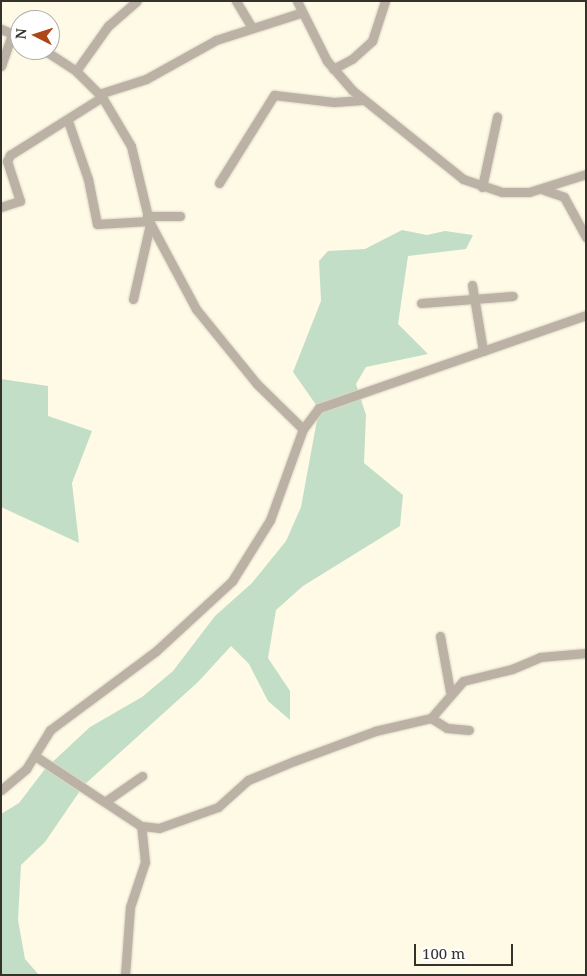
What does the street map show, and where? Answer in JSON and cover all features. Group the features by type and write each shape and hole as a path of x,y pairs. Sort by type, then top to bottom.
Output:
{"street":[{"path":"76,71 113,20 137,1"},
{"path":"236,1 251,26"},
{"path":"297,1 300,12 338,68 340,77 363,100 434,159 482,187 502,192 544,190 586,174"},
{"path":"338,68 372,41 385,1"},
{"path":"1,207 20,201 8,158 68,121 101,96 146,79 216,40 251,26 300,12"},
{"path":"1,66 10,48"},
{"path":"59,60 76,71 101,96 131,146 149,220 214,335 303,429"},
{"path":"219,183 274,96 334,102 363,100"},
{"path":"482,187 498,117"},
{"path":"68,121 86,171 97,224 180,216"},
{"path":"544,190 564,197 586,236"},
{"path":"133,299 149,220"},
{"path":"472,285 483,351"},
{"path":"422,303 513,296"},
{"path":"1,790 16,780 35,756 50,730 156,651 232,581 270,520 303,429 319,408 334,400 586,315"},
{"path":"440,636 450,691"},
{"path":"35,756 106,801 141,826 158,828 204,814 248,780 294,761 375,731 431,718 450,691 463,681 512,670 540,657 586,653"},
{"path":"431,718 447,728 469,730"},
{"path":"106,801 142,776"},
{"path":"125,975 130,907 145,862 141,826"}],"green space":[{"path":"402,230 427,235 445,231 473,235 466,249 408,256 398,324 428,354 366,367 356,384 366,415 364,463 403,495 400,526 303,586 276,610 268,658 290,691 290,720 268,701 249,664 231,646 198,682 84,785 45,842 21,865 18,920 25,959 39,975 1,975 1,814 19,803 45,769 90,727 142,697 173,671 215,616 252,583 286,541 301,507 319,409 293,372 321,301 319,261 328,251 365,249"},
{"path":"1,379 48,386 48,416 92,431 72,483 79,543 1,507"}]}
